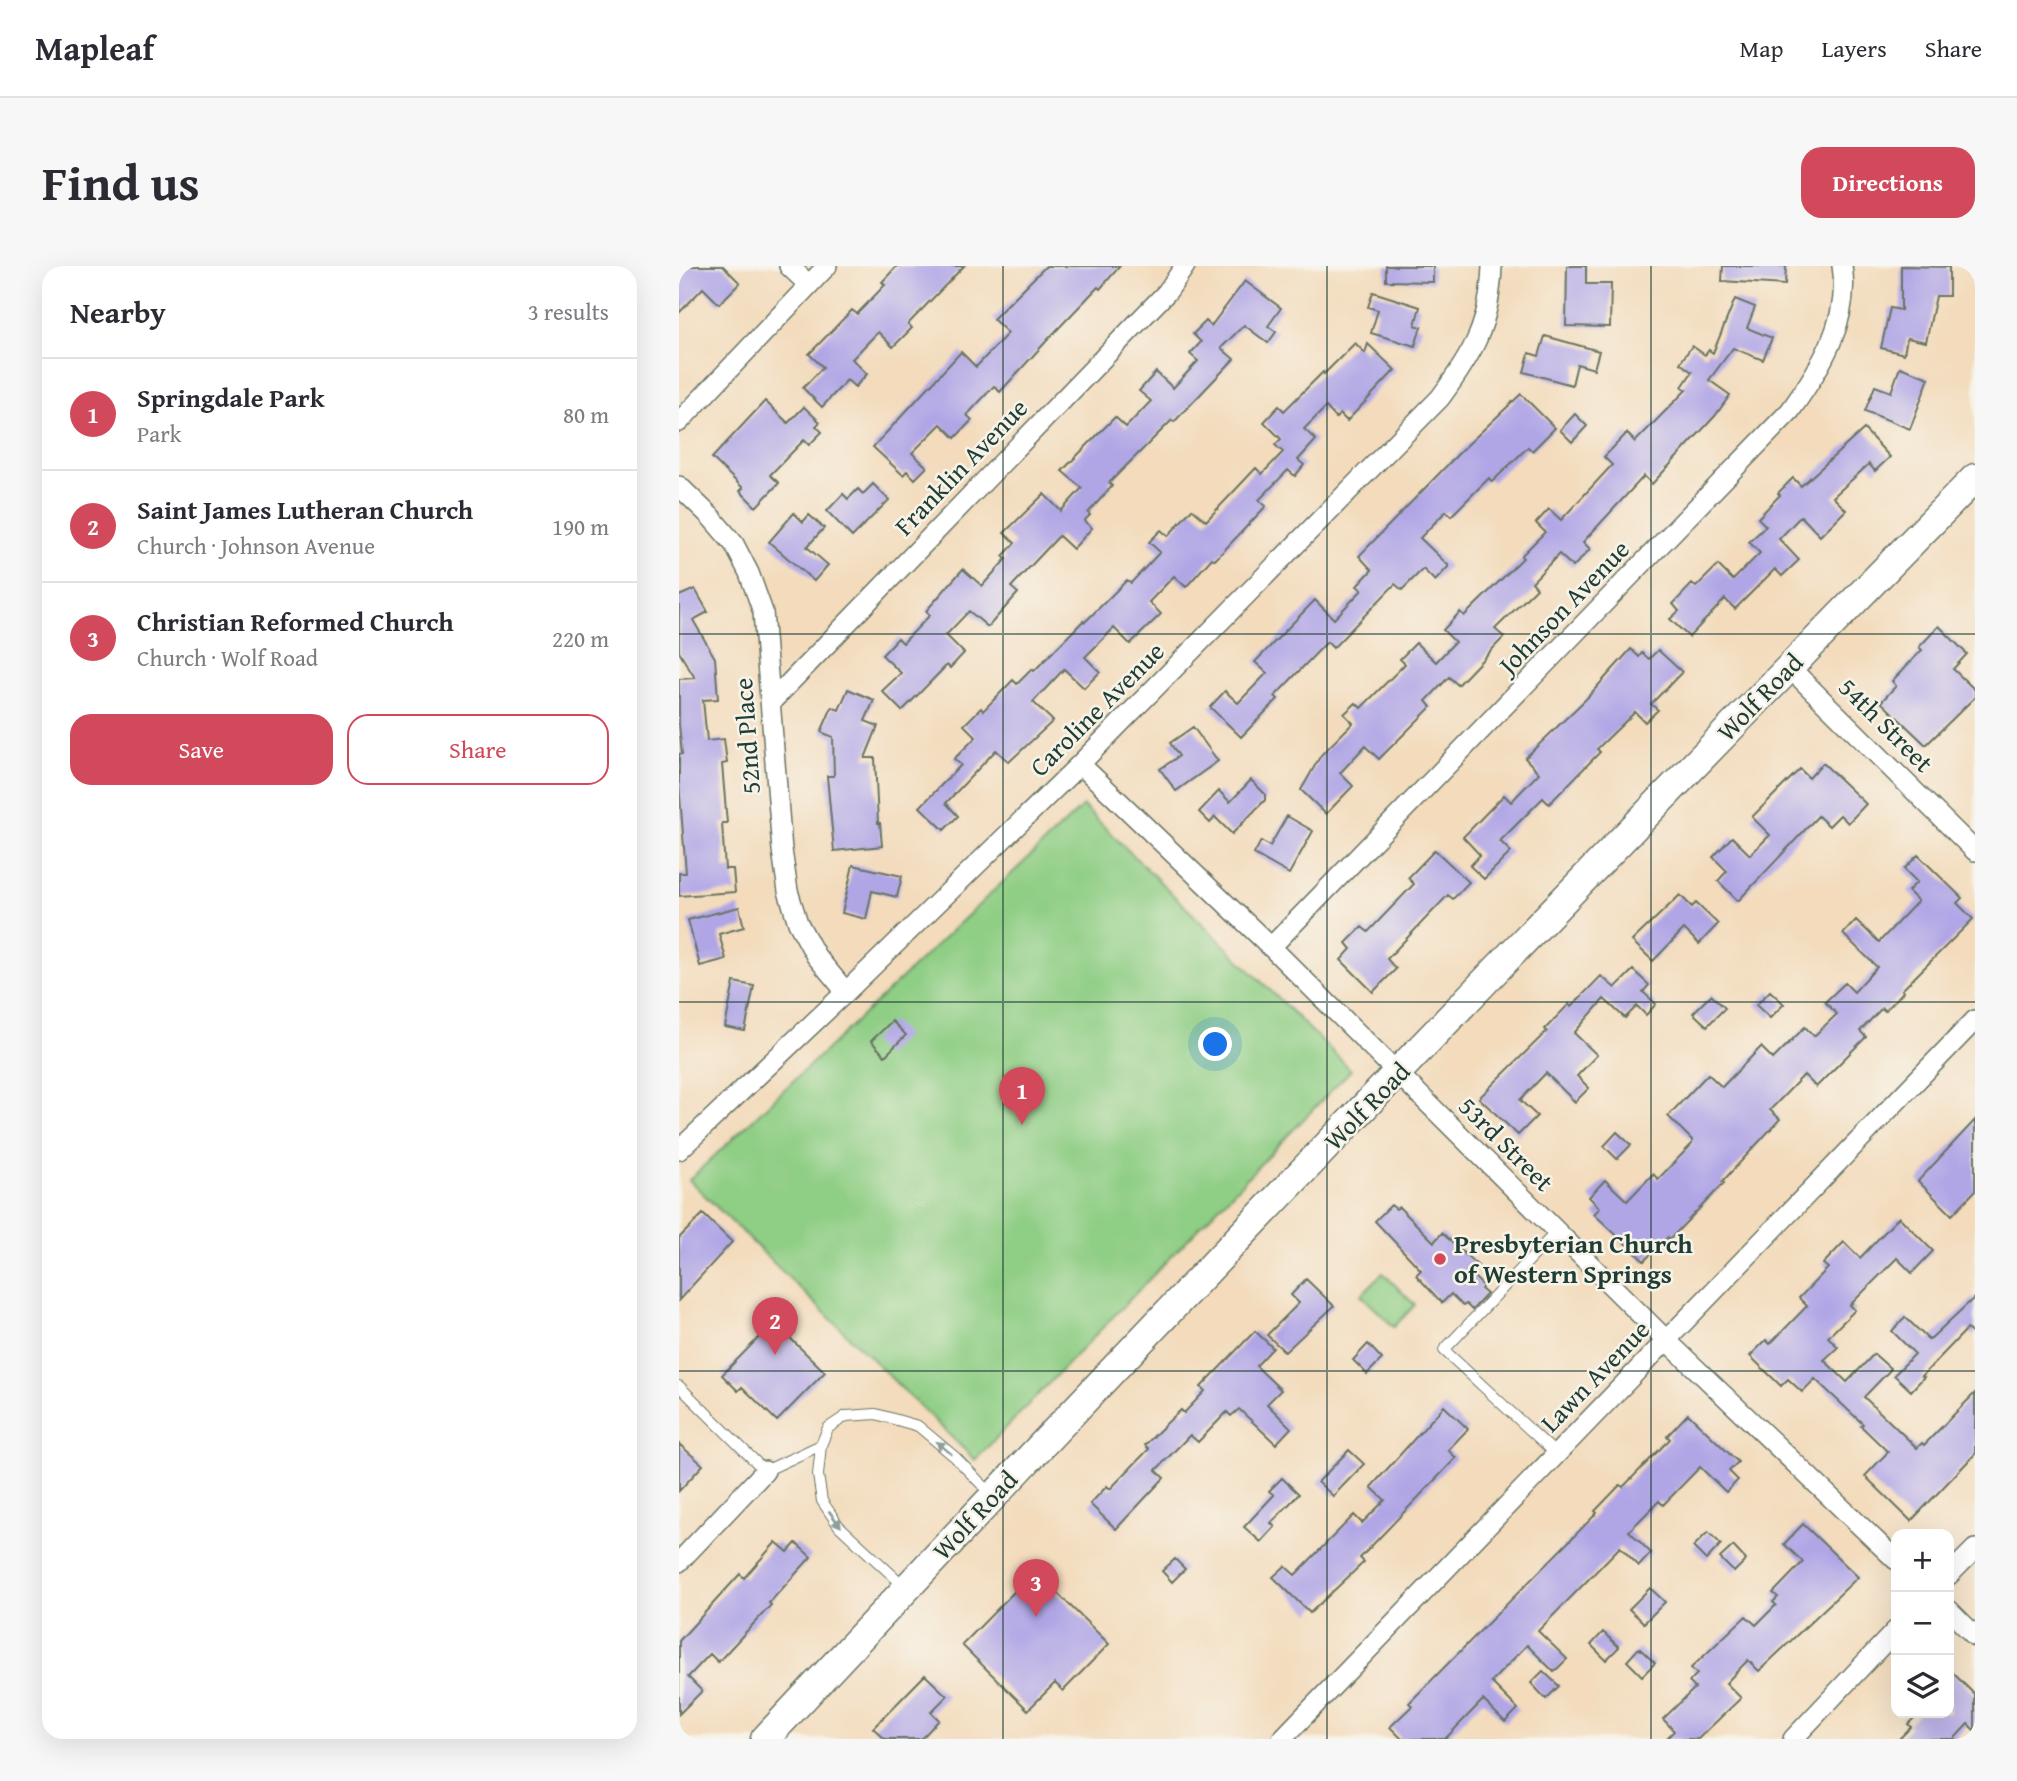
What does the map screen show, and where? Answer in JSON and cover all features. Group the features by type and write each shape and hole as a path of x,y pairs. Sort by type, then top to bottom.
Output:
{"main road":[{"name":"Wolf Road","path":"765,1739 993,1496 1398,1073 1975,478"}],"street":[{"path":"789,266 809,285"},
{"path":"679,422 827,266"},
{"name":"Franklin Avenue","path":"771,702 1167,292 1185,266"},
{"name":"Caroline Avenue","path":"679,1150 1080,764 1440,398 1467,362 1481,332 1491,294 1492,266"},
{"name":"Johnson Avenue","path":"1271,947 1790,411 1816,375 1831,344 1840,313 1843,271"},
{"name":"52nd Place","path":"679,486 734,544 749,573 763,612 782,850 788,891 798,923 816,956 846,992"},
{"name":"54th Street","path":"1789,667 1975,850"},
{"name":"53rd Street","path":"1080,764 1271,947 1666,1340 1891,1555"},
{"name":"Lawn Avenue","path":"1282,1739 1975,1020"},
{"path":"679,1562 765,1471"},
{"path":"1954,1570 1975,1549"},
{"path":"1954,1615 1975,1636"},
{"path":"1793,1739 1891,1635"}],"lane":[{"path":"1556,1454 1444,1350 1557,1231"},
{"path":"679,1386 765,1471 821,1445"},
{"path":"906,1588 839,1526 822,1502 818,1475 821,1445 828,1428 846,1416 876,1414 918,1426 955,1457 993,1496"}],"green space":[{"path":"1083,806 1351,1070 975,1460 689,1180"},
{"path":"1383,1273 1415,1305 1394,1327 1361,1295"}],"building":[{"path":"684,266 723,266 740,283 719,304 703,288 679,313 679,271"},
{"path":"897,266 964,266 908,324 912,328 893,347 878,332 852,359 867,374 855,387 847,380 822,407 803,388 823,367 809,354 852,310 857,314 885,285 882,282"},
{"path":"1046,266 1120,266 1000,392 994,386 967,415 972,420 955,438 941,424 912,453 927,467 915,479 907,471 903,475 873,447 961,352 976,367 1008,333 993,319"},
{"path":"1386,266 1433,266 1433,282 1386,281"},
{"path":"1567,266 1586,266 1586,284 1611,284 1610,327 1566,326"},
{"path":"1723,266 1786,266 1785,285 1722,281"},
{"path":"1901,266 1949,267 1949,296 1936,296 1926,342 1907,338 1904,354 1881,348 1890,308 1901,310"},
{"path":"1245,281 1281,308 1268,326 1276,332 1268,343 1244,325 1221,348 1234,359 1174,422 1172,420 1109,483 1112,486 1084,521 1092,528 1073,549 1059,536 1011,587 1018,593 988,627 969,611 946,635 964,653 950,668 947,665 902,711 882,691 901,673 882,655 898,638 903,643 930,615 926,611 963,569 982,586 1006,559 1003,556 1015,543 1004,533 1044,494 1061,511 1082,488 1062,471 1115,417 1126,427 1151,401 1139,391 1156,372 1173,388 1198,361 1190,354 1201,342 1193,334 1206,321 1211,326"},
{"path":"1373,292 1420,307 1415,325 1421,327 1415,346 1371,333 1378,310 1368,307"},
{"path":"1735,299 1755,307 1747,328 1772,338 1763,360 1733,348 1709,380 1730,395 1715,416 1652,484 1644,476 1583,542 1590,549 1573,567 1559,554 1532,582 1537,588 1495,629 1504,637 1458,685 1449,677 1426,701 1431,707 1379,759 1365,746 1340,773 1353,786 1326,814 1301,790 1321,755 1353,723 1344,714 1356,703 1361,708 1405,664 1400,659 1416,643 1436,662 1455,642 1443,630 1460,612 1464,616 1523,558 1521,556 1545,532 1536,523 1549,509 1561,520 1612,465 1604,457 1627,433 1635,442 1686,390 1682,387 1692,372 1680,363 1692,346 1705,355 1709,350 1713,353"},
{"path":"1545,336 1599,351 1594,369 1577,364 1572,385 1524,372 1529,353 1539,356"},
{"path":"1355,343 1365,353 1368,344 1395,370 1347,421 1340,414 1336,418 1326,407 1304,429 1316,440 1298,460 1304,465 1295,476 1288,470 1259,500 1266,506 1186,587 1174,576 1149,602 1161,614 1130,644 1114,628 1085,657 1100,672 1084,688 1064,669 1033,702 1053,721 1009,762 996,750 946,803 958,816 944,830 920,807 961,765 954,759 976,737 964,725 981,708 983,711 1013,680 1017,684 1032,669 1034,671 1127,580 1131,583 1160,552 1149,542 1161,530 1168,536 1192,509 1206,521 1256,468 1262,474 1283,452 1275,445 1281,439 1264,422 1279,406 1284,411"},
{"path":"1900,367 1929,378 1910,429 1865,411 1875,386 1891,392"},
{"path":"1521,394 1555,428 1532,451 1528,447 1492,482 1489,478 1451,516 1446,511 1420,538 1449,566 1435,581 1423,569 1402,590 1395,584 1333,648 1327,642 1275,696 1278,699 1241,737 1210,707 1225,691 1238,703 1267,673 1255,662 1315,600 1334,619 1362,590 1357,586 1372,570 1359,556 1462,450"},
{"path":"765,401 788,423 804,407 820,422 816,426 822,432 809,445 804,440 770,475 779,483 756,507 740,491 743,488 712,458"},
{"path":"1575,414 1587,426 1572,442 1560,430"},
{"path":"1864,429 1890,457 1875,471 1869,464 1833,497 1846,510 1820,536 1801,516 1779,539 1799,560 1782,576 1775,569 1735,609 1725,599 1689,637 1670,619 1679,611 1673,604 1692,584 1696,587 1718,565 1733,580 1760,553 1749,542 1766,526 1758,518 1780,495 1778,493 1793,478 1801,486"},
{"path":"873,484 889,500 852,537 827,511 843,494 848,499 858,489 863,494"},
{"path":"794,513 803,522 809,515 824,528 807,547 828,565 814,581 769,542"},
{"path":"695,589 708,612 693,620 715,658 718,699 703,700 707,741 724,739 727,763 722,764 727,823 722,823 725,869 733,869 735,892 679,896 679,873 686,873 679,783 679,754 682,754 679,679 695,678 679,652 679,596"},
{"path":"1939,626 1967,654 1953,669 1975,690 1975,697 1926,745 1881,702 1896,686 1892,681 1922,650 1919,647"},
{"path":"1631,649 1639,657 1642,653 1649,659 1658,650 1682,672 1651,704 1658,710 1645,722 1635,712 1597,749 1600,752 1549,804 1543,798 1500,841 1511,852 1484,879 1470,866 1480,855 1463,837 1504,795 1511,802 1539,773 1525,758 1586,699"},
{"path":"848,689 874,700 865,721 878,726 865,758 875,758 878,823 882,846 834,851 827,776 834,776 833,737 821,732 832,707 839,710"},
{"path":"1193,727 1218,761 1176,791 1160,769 1179,756 1170,743"},
{"path":"1823,763 1866,804 1848,823 1840,815 1829,826 1818,816 1738,901 1718,881 1727,871 1713,857 1732,837 1750,855 1770,835 1752,817 1800,769 1809,778"},
{"path":"1251,780 1265,794 1265,800 1232,834 1215,817 1210,823 1199,812 1219,791 1230,802"},
{"path":"1287,816 1313,831 1289,874 1254,854 1261,841 1270,846"},
{"path":"1435,850 1469,882 1453,899 1448,895 1387,959 1396,969 1373,992 1341,960 1351,949 1346,943 1362,927 1368,932 1414,884 1408,878"},
{"path":"1918,855 1962,898 1957,903 1973,919 1902,990 1885,1011 1882,1008 1860,1031 1866,1037 1816,1087 1804,1075 1770,1110 1780,1119 1722,1182 1724,1183 1670,1239 1668,1237 1644,1261 1594,1214 1600,1208 1589,1197 1605,1180 1627,1201 1653,1174 1658,1179 1692,1144 1692,1140 1668,1116 1708,1074 1722,1087 1761,1047 1773,1059 1805,1027 1814,1036 1837,1014 1825,1002 1845,983 1854,992 1877,967 1843,934 1856,920 1879,942 1918,901 1908,891 1917,882 1904,869"},
{"path":"853,865 902,876 897,897 872,891 866,919 842,913"},
{"path":"1680,895 1692,907 1696,903 1718,924 1699,944 1684,929 1653,961 1632,941"},
{"path":"739,907 744,927 719,934 726,959 700,966 688,920"},
{"path":"1633,970 1649,985 1643,992 1656,1004 1646,1015 1637,1006 1625,1018 1604,999 1574,1033 1597,1055 1577,1076 1589,1088 1575,1102 1546,1073 1520,1100 1537,1116 1518,1135 1479,1098 1547,1031 1545,1029 1569,1004 1571,1007 1601,976 1615,988"},
{"path":"734,982 754,986 745,1031 725,1027"},
{"path":"1770,991 1784,1004 1770,1018 1756,1005"},
{"path":"1711,995 1725,1008 1707,1026 1693,1013"},
{"path":"892,1021 906,1035 885,1056 871,1041"},
{"path":"1975,1120 1975,1191 1952,1215 1918,1181"},
{"path":"1617,1132 1631,1145 1617,1159 1604,1146"},
{"name":"Presbyterian Church of Western Springs","path":"1391,1205 1396,1209 1399,1207 1434,1242 1442,1233 1478,1266 1471,1274 1487,1294 1472,1310 1466,1304 1463,1306 1451,1294 1442,1303 1416,1275 1421,1270 1375,1221"},
{"path":"703,1214 732,1242 679,1300 679,1238"},
{"path":"1899,1217 1933,1251 1912,1273 1897,1258 1850,1305 1855,1310 1828,1337 1838,1347 1824,1360 1847,1382 1874,1354 1891,1369 1864,1397 1917,1448 1922,1443 1924,1445 1975,1393 1975,1454 1911,1521 1865,1476 1888,1452 1861,1426 1863,1424 1815,1379 1802,1392 1788,1379 1781,1386 1750,1356 1766,1340 1770,1344 1807,1306 1799,1298 1828,1268 1823,1264 1844,1242 1860,1258"},
{"path":"1306,1279 1334,1306 1285,1352 1267,1335 1299,1303 1291,1295"},
{"path":"1975,1297 1975,1336 1967,1329 1911,1391 1894,1375 1915,1354 1892,1331 1905,1317 1929,1340"},
{"path":"779,1317 795,1333 790,1338 825,1372 777,1421 742,1387 738,1391 722,1375"},
{"path":"1255,1331 1273,1348 1256,1366 1281,1390 1267,1404 1291,1428 1276,1444 1239,1409 1231,1416 1227,1412 1198,1442 1190,1435 1156,1470 1164,1478 1116,1529 1090,1504 1107,1486 1110,1489 1149,1449 1145,1445 1168,1422 1181,1410 1184,1413 1205,1391 1201,1387"},
{"path":"1368,1344 1382,1359 1367,1374 1353,1360"},
{"path":"1444,1406 1468,1429 1448,1450 1456,1458 1360,1558 1364,1562 1310,1613 1273,1577 1285,1566 1295,1575 1354,1515 1362,1523 1385,1500 1371,1487"},
{"path":"1688,1414 1738,1462 1729,1471 1738,1480 1726,1492 1700,1467 1663,1505 1659,1501 1629,1531 1651,1553 1639,1566 1620,1547 1538,1631 1567,1659 1554,1672 1527,1645 1491,1682 1518,1709 1505,1722 1483,1700 1445,1739 1402,1739 1390,1727 1412,1706 1409,1703 1597,1513 1595,1511 1620,1485 1623,1487 1670,1439 1667,1436"},
{"path":"679,1444 703,1465 679,1491"},
{"path":"1349,1450 1364,1464 1333,1496 1318,1482"},
{"path":"1282,1478 1299,1494 1271,1523 1275,1527 1261,1542 1244,1527 1274,1495 1269,1491"},
{"path":"1803,1524 1858,1577 1759,1671 1748,1660 1726,1683 1741,1698 1698,1739 1666,1739 1674,1731 1663,1719 1695,1688 1689,1682 1697,1674 1691,1668 1746,1616 1756,1625 1776,1605 1773,1602 1778,1597 1773,1593 1803,1562 1784,1544"},
{"path":"1708,1532 1721,1544 1706,1560 1693,1547"},
{"path":"776,1542 788,1552 796,1543 811,1557 718,1662 710,1654 688,1677 702,1691 679,1714 679,1641 740,1574 744,1578"},
{"path":"1733,1546 1746,1560 1734,1572 1720,1558"},
{"path":"1175,1559 1185,1569 1172,1582 1162,1571"},
{"path":"1035,1571 1109,1644 1063,1691 1055,1683 1028,1710 962,1645 1017,1589 1013,1585 1024,1574 1028,1578"},
{"path":"1650,1588 1665,1602 1644,1623 1629,1609"},
{"path":"1603,1632 1619,1647 1606,1660 1591,1645"},
{"path":"1639,1648 1655,1663 1642,1676 1627,1661"},
{"path":"1543,1671 1559,1686 1546,1699 1531,1683"},
{"path":"1954,1674 1975,1695 1975,1731 1968,1724 1954,1739 1899,1739 1911,1727 1908,1724 1914,1718 1954,1718"},
{"path":"925,1675 947,1696 931,1712 939,1720 921,1739 885,1739 873,1728"}],"place":[{"name":"Springdale Park","path":"1022,1125"},
{"name":"Presbyterian Church of Western Springs","path":"1440,1259"},
{"name":"Saint James Lutheran Church","path":"775,1355"},
{"name":"Christian Reformed Church","path":"1036,1617"}]}
